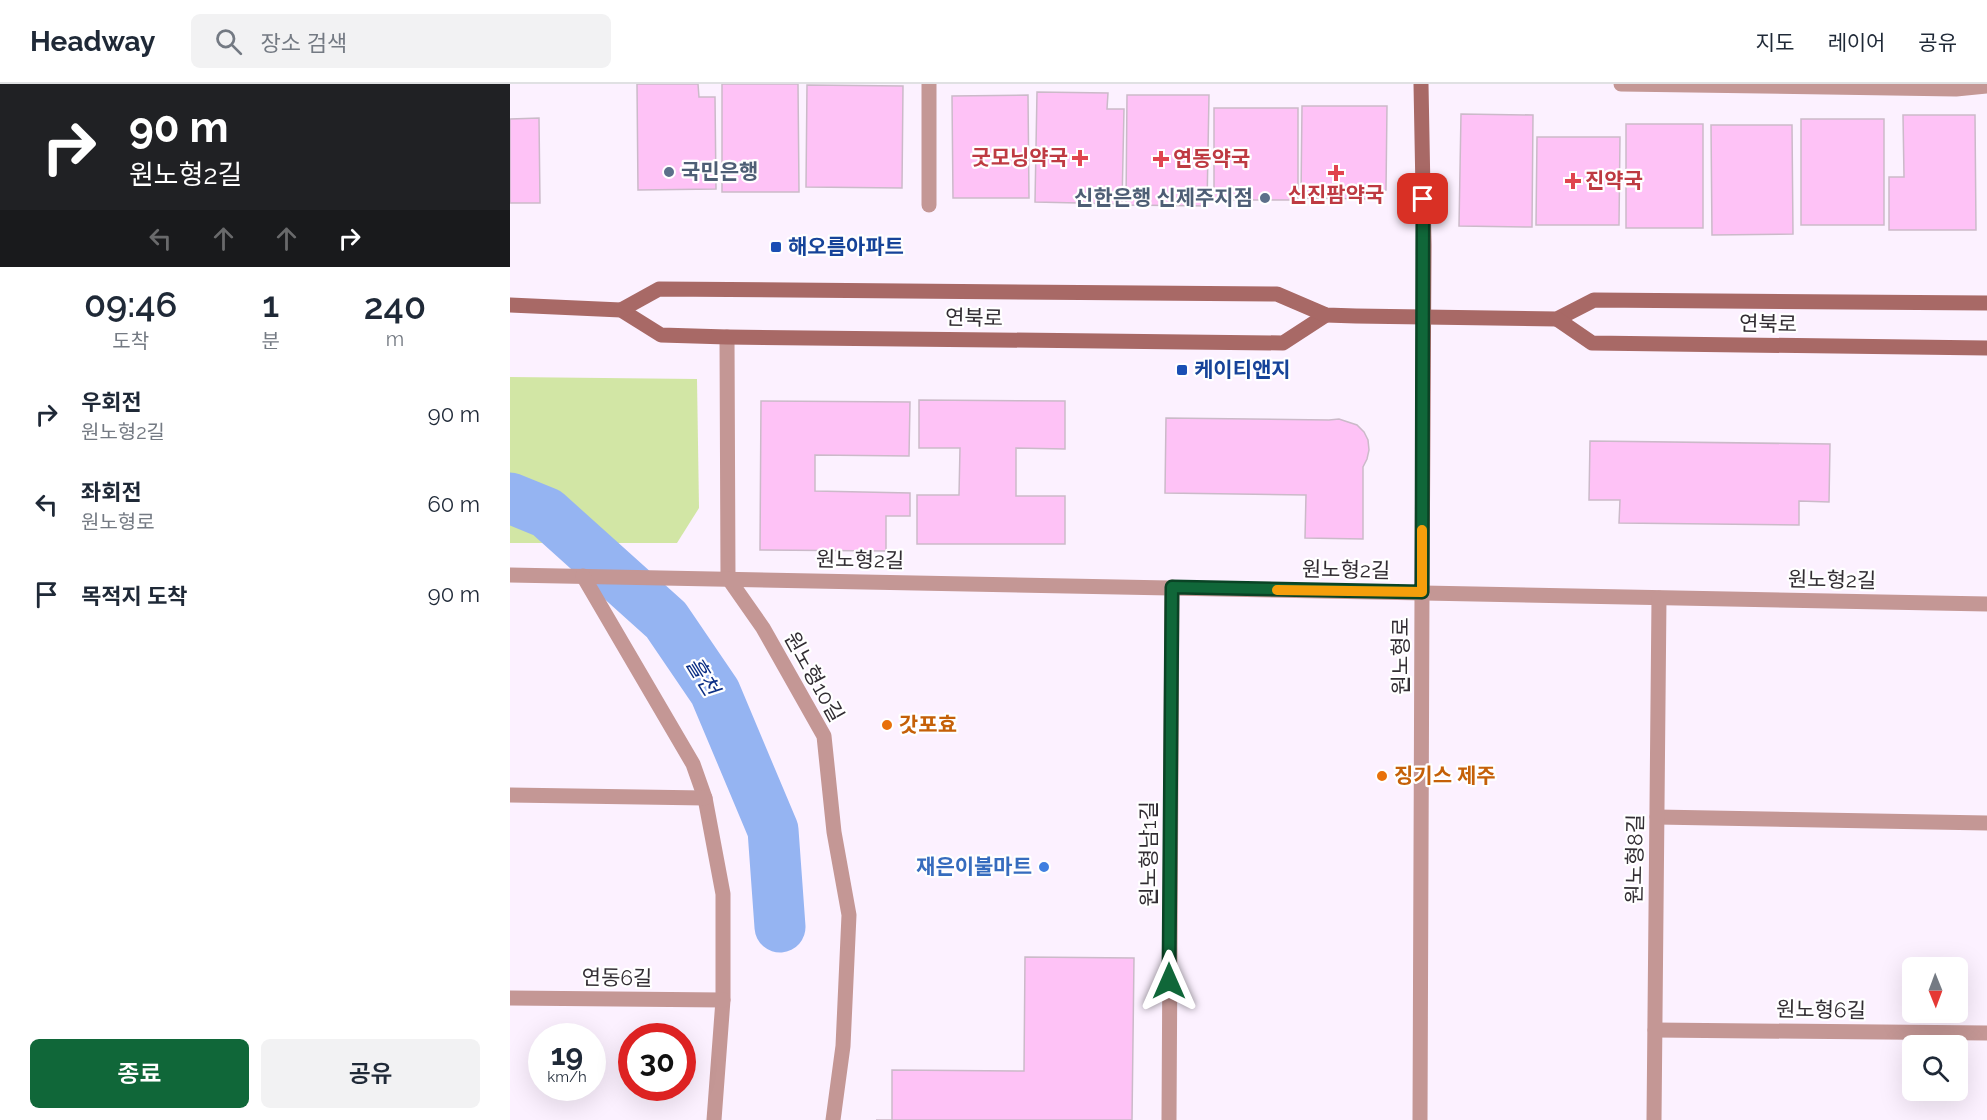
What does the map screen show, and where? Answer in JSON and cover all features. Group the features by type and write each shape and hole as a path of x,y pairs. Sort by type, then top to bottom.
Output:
{"main road":[{"name":"원노형로","path":"1421,84 1424,317 1422,592"},
{"name":"연북로","path":"621,310 659,289 1277,294 1326,315 1557,319 1594,300 1987,303"},
{"name":"연북로","path":"510,305 621,310 661,334 727,337 1282,343 1326,315"},
{"name":"연북로","path":"1557,319 1592,343 1987,348"}],"street":[{"path":"929,84 929,206"},
{"path":"1621,84 1868,89 1956,89 1987,86"},
{"path":"727,337 728,578"},
{"name":"원노형2길","path":"510,575 583,576 605,579 728,578 1987,604"},
{"path":"583,576 693,764 705,798 723,894 723,1000 714,1120"},
{"name":"원노형10길","path":"728,578 763,628 824,736 834,832 849,915 843,1046 833,1120"},
{"name":"원노형남1길","path":"1169,1120 1172,587"},
{"name":"원노형로","path":"1420,1120 1422,592"},
{"name":"원노형8길","path":"1654,1120 1659,598"},
{"path":"510,795 705,798"},
{"path":"1657,817 1987,823"},
{"name":"연동6길","path":"510,998 723,1000"},
{"name":"원노형6길","path":"1655,1030 1987,1033"}],"green space":[{"path":"510,377 697,379 699,508 677,543 510,543"}],"building":[{"path":"637,84 698,84 699,97 715,97 716,189 638,190"},
{"path":"722,84 798,84 799,192 722,192"},
{"path":"807,85 903,86 902,188 806,187"},
{"path":"1037,92 1108,93 1107,109 1124,109 1122,204 1035,202"},
{"path":"1028,95 1029,198 953,198 952,96"},
{"path":"1127,95 1209,95 1207,206 1126,205"},
{"path":"1302,106 1387,106 1386,190 1372,199 1301,198"},
{"path":"1214,108 1298,108 1298,200 1214,200"},
{"path":"1461,114 1533,115 1532,227 1459,226"},
{"path":"1903,115 1975,115 1976,230 1889,230 1889,177 1904,177"},
{"path":"539,118 540,203 510,203 510,119"},
{"path":"1801,119 1884,119 1884,225 1801,225"},
{"path":"1626,124 1703,124 1703,228 1626,228"},
{"path":"1711,125 1792,125 1793,234 1712,235"},
{"path":"1537,137 1620,137 1619,225 1536,225"},
{"path":"919,400 1065,401 1065,449 1016,448 1016,496 1065,496 1065,544 917,544 917,495 959,495 960,448 919,448"},
{"path":"761,401 910,402 909,456 815,455 815,491 910,493 910,516 886,516 886,551 760,550"},
{"path":"1166,418 1339,419 1357,425 1368,440 1369,450 1363,467 1363,539 1305,538 1306,495 1165,493"},
{"path":"1590,441 1830,444 1829,502 1799,501 1799,525 1619,523 1620,500 1589,500"},
{"path":"1025,957 1134,958 1132,1120 892,1120 892,1070 1024,1071"}],"waterway":[{"name":"흘천","path":"510,498 547,513 666,620 715,692 773,830 780,927"}],"slow traffic":[{"path":"1277,590 1422,592 1422,530"}],"place":[{"name":"굿모닝약국","path":"1080,158"},
{"name":"연동약국","path":"1161,159"},
{"name":"국민은행","path":"669,172"},
{"name":"신진팜약국","path":"1336,173"},
{"name":"진약국","path":"1573,181"},
{"name":"신한은행 신제주지점","path":"1265,198"},
{"name":"해오름아파트","path":"776,247"},
{"name":"케이티앤지","path":"1182,370"},
{"name":"갓포효","path":"887,725"},
{"name":"징기스 제주","path":"1382,776"},
{"name":"재은이불마트","path":"1044,867"}],"route":[{"path":"1169,981 1172,587 1422,592 1423,199"}]}
